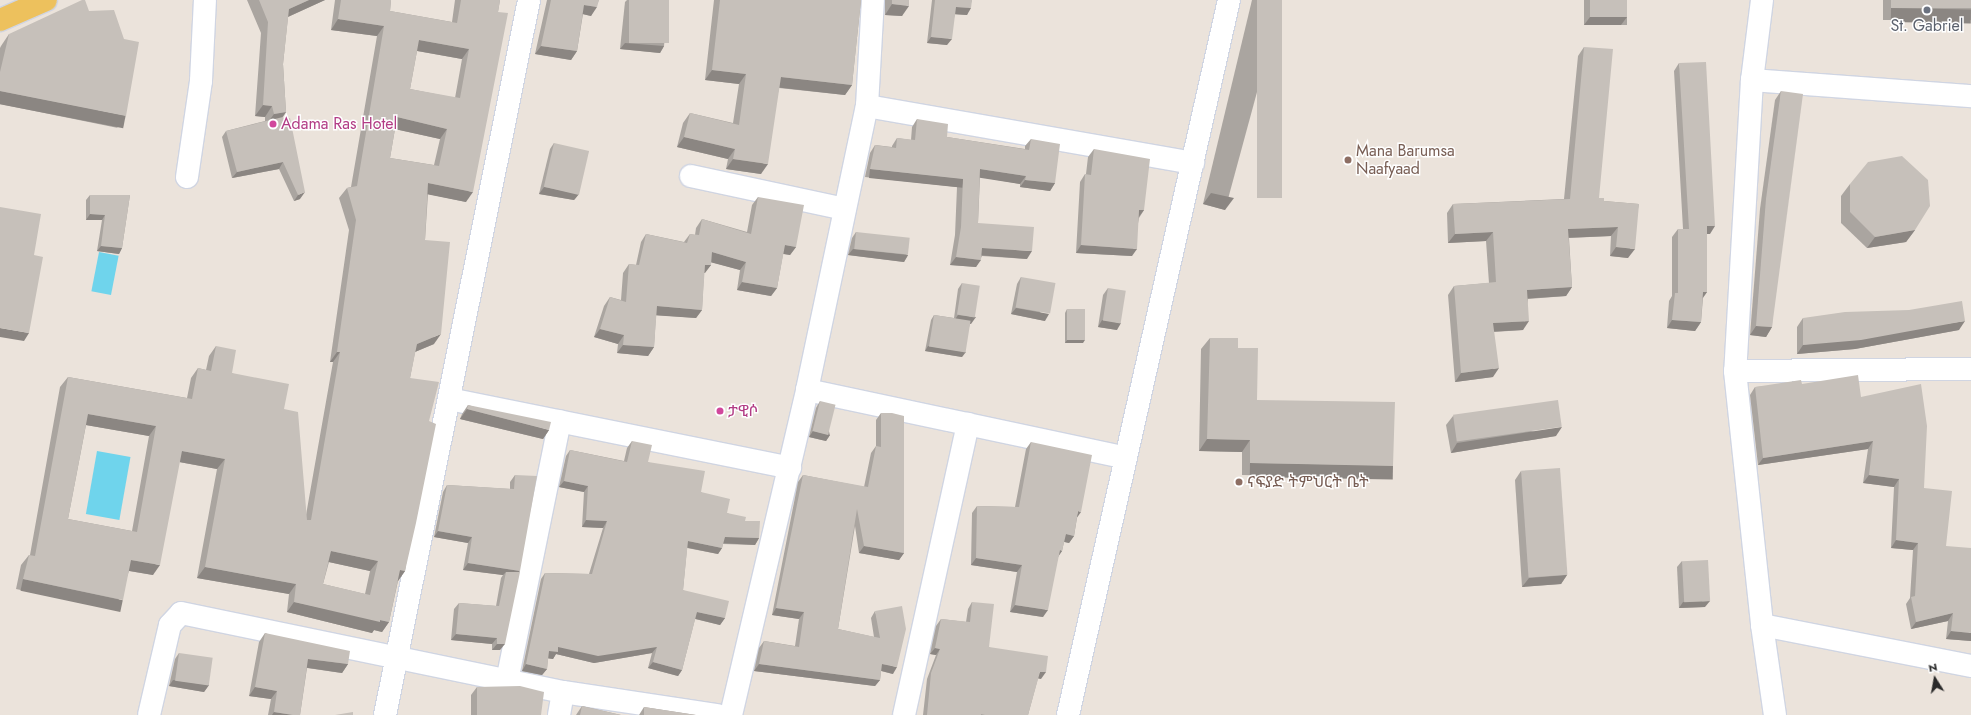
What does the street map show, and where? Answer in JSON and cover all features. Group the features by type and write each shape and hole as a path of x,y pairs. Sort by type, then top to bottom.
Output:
{"main road":[{"path":"0,20 46,0"}],"street":[{"path":"187,177 201,81 205,0"},
{"path":"385,715 529,0"},
{"path":"731,715 790,468 866,106 873,0"},
{"path":"1068,715 1229,0"},
{"path":"1762,0 1752,80 1735,371 1762,625 1775,715"},
{"path":"1752,80 1971,96"},
{"path":"866,106 1193,163"},
{"path":"691,176 845,209"},
{"path":"1735,371 1971,369"},
{"path":"807,390 1126,458"},
{"path":"449,399 790,468"},
{"path":"507,681 560,421"},
{"path":"904,715 968,424"},
{"path":"149,715 170,625 181,612 397,659 563,692 717,715"},
{"path":"1762,625 1971,666"},
{"path":"558,715 563,692"}],"water":[{"path":"99,252 119,256 111,295 91,291"},
{"path":"97,451 130,457 119,520 86,514"}],"building":[{"path":"82,0 85,0 89,11 114,10 124,39 139,42 126,116 0,91 0,72 9,34"},
{"path":"259,0 309,0 289,9 283,64 286,112 274,114 272,106 263,105 268,22"},
{"path":"341,0 391,0 390,11 457,23 461,0 500,0 498,12 508,13 473,192 428,183 425,240 450,242 441,334 417,344 410,378 439,382 429,421 436,424 405,571 400,570 389,622 380,620 380,622 294,602 296,584 205,567 225,459 182,451 160,565 131,560 123,600 23,579 29,555 35,556 68,377 192,399 198,368 211,371 216,346 236,350 232,373 289,384 284,409 298,412 307,520 311,520 340,352 337,352 356,220 347,188 357,186 384,26 338,19","holes":["419,40 469,49 460,98 410,89","397,117 447,129 439,166 390,158","88,414 156,426 137,532 68,519","331,551 378,561 370,595 323,584"]},
{"path":"551,0 599,0 597,7 584,5 577,51 541,46"},
{"path":"629,0 669,0 669,43 629,43"},
{"path":"720,0 861,0 852,85 781,77 768,164 733,159 735,149 684,137 690,113 739,125 746,74 712,70"},
{"path":"892,0 909,0 909,6 892,4"},
{"path":"935,0 972,0 971,8 956,7 952,39 931,37"},
{"path":"1257,0 1282,0 1282,198 1257,198"},
{"path":"1590,0 1627,0 1627,17 1590,17"},
{"path":"1891,0 1971,0 1971,8 1891,8"},
{"path":"1584,47 1613,49 1599,198 1604,198 1604,201 1639,204 1635,249 1616,247 1618,227 1568,229 1572,287 1527,290 1529,321 1493,323 1499,368 1461,373 1454,286 1496,282 1493,232 1455,234 1453,204 1570,199"},
{"path":"1706,62 1715,226 1707,226 1707,292 1703,292 1701,322 1672,320 1675,293 1678,293 1678,229 1689,229 1679,63"},
{"path":"1781,91 1803,94 1772,327 1756,326 1766,199"},
{"path":"283,117 283,121 290,118 305,192 298,195 283,162 237,172 226,131"},
{"path":"917,119 948,124 947,137 1029,150 1031,139 1060,144 1055,183 1025,180 1026,176 980,169 978,223 1034,227 1032,251 982,248 981,260 956,257 961,227 963,179 870,169 875,145 896,148 897,138 915,140"},
{"path":"554,143 589,151 579,195 544,187"},
{"path":"1094,149 1150,159 1144,210 1139,210 1137,249 1081,245 1085,174 1091,175"},
{"path":"1902,156 1928,180 1930,206 1915,230 1875,237 1850,212 1850,184 1868,162"},
{"path":"90,195 130,195 122,248 101,246 105,215 90,214"},
{"path":"758,197 804,205 796,247 785,245 777,288 742,282 746,262 712,252 711,265 705,265 702,310 657,306 654,347 623,345 624,335 600,329 610,297 626,302 629,264 639,265 646,234 687,243 690,234 699,235 702,219 751,234"},
{"path":"0,207 41,214 34,255 43,257 29,333 0,328"},
{"path":"856,232 910,238 908,255 854,249"},
{"path":"1021,277 1055,283 1050,314 1016,308"},
{"path":"962,283 980,286 975,317 957,315"},
{"path":"1108,288 1126,291 1121,323 1103,321"},
{"path":"1962,301 1965,321 1861,340 1803,345 1803,318 1845,312 1909,310"},
{"path":"1067,309 1085,309 1085,340 1067,340"},
{"path":"934,315 971,321 966,352 929,347"},
{"path":"1210,338 1238,338 1238,348 1258,348 1257,400 1395,402 1393,466 1250,463 1250,440 1207,439"},
{"path":"1858,375 1861,397 1921,384 1927,426 1924,488 1952,491 1946,546 1971,548 1971,633 1951,631 1953,613 1916,622 1911,597 1915,596 1918,543 1896,540 1899,479 1869,475 1873,441 1763,458 1755,387 1801,380 1802,384"},
{"path":"1558,400 1562,427 1457,441 1453,415"},
{"path":"820,401 836,405 828,435 813,431"},
{"path":"468,405 551,422 549,430 467,409"},
{"path":"881,413 892,413 904,416 904,553 864,546 857,509 838,629 880,638 875,611 902,606 906,629 897,667 882,664 880,680 759,664 764,641 799,647 804,612 776,608 803,475 868,487 876,446 881,447"},
{"path":"632,441 652,445 648,462 705,471 701,492 730,499 727,513 746,517 745,521 760,521 759,538 725,537 722,548 688,541 683,590 729,601 725,618 697,612 682,670 653,662 657,647 598,656 558,647 558,652 549,651 547,669 526,664 545,573 592,574 607,521 586,520 588,486 564,481 570,450 627,462"},
{"path":"1031,442 1092,455 1081,512 1078,511 1074,536 1066,534 1062,551 1060,550 1048,610 1015,605 1022,565 976,558 977,506 1019,507"},
{"path":"1560,468 1567,575 1529,577 1521,471"},
{"path":"515,475 537,476 520,571 468,563 472,537 438,531 447,485 514,489"},
{"path":"1708,560 1710,601 1684,602 1682,561"},
{"path":"506,572 520,572 505,644 497,644 497,638 456,634 459,603 499,606"},
{"path":"972,602 994,604 989,647 1048,656 1046,672 1040,672 1028,715 927,715 931,673 940,649 935,648 941,619 970,622"},
{"path":"265,633 350,651 348,664 308,659 300,715 274,712 277,691 255,687"},
{"path":"179,653 213,658 209,685 175,681"},
{"path":"520,686 544,692 541,715 477,715 477,687"},
{"path":"582,706 621,715 580,715"},
{"path":"644,707 696,715 644,715"},
{"path":"353,712 353,715 335,715"}],"place":[{"name":"St. Gabriel","path":"1927,10"},
{"name":"Adama Ras Hotel","path":"273,124"},
{"name":"Mana Barumsa Naafyaad","path":"1348,160"},
{"name":"ታዊሶ","path":"720,411"},
{"name":"ናፍያድ ትምህርት ቤት","path":"1239,482"}]}
